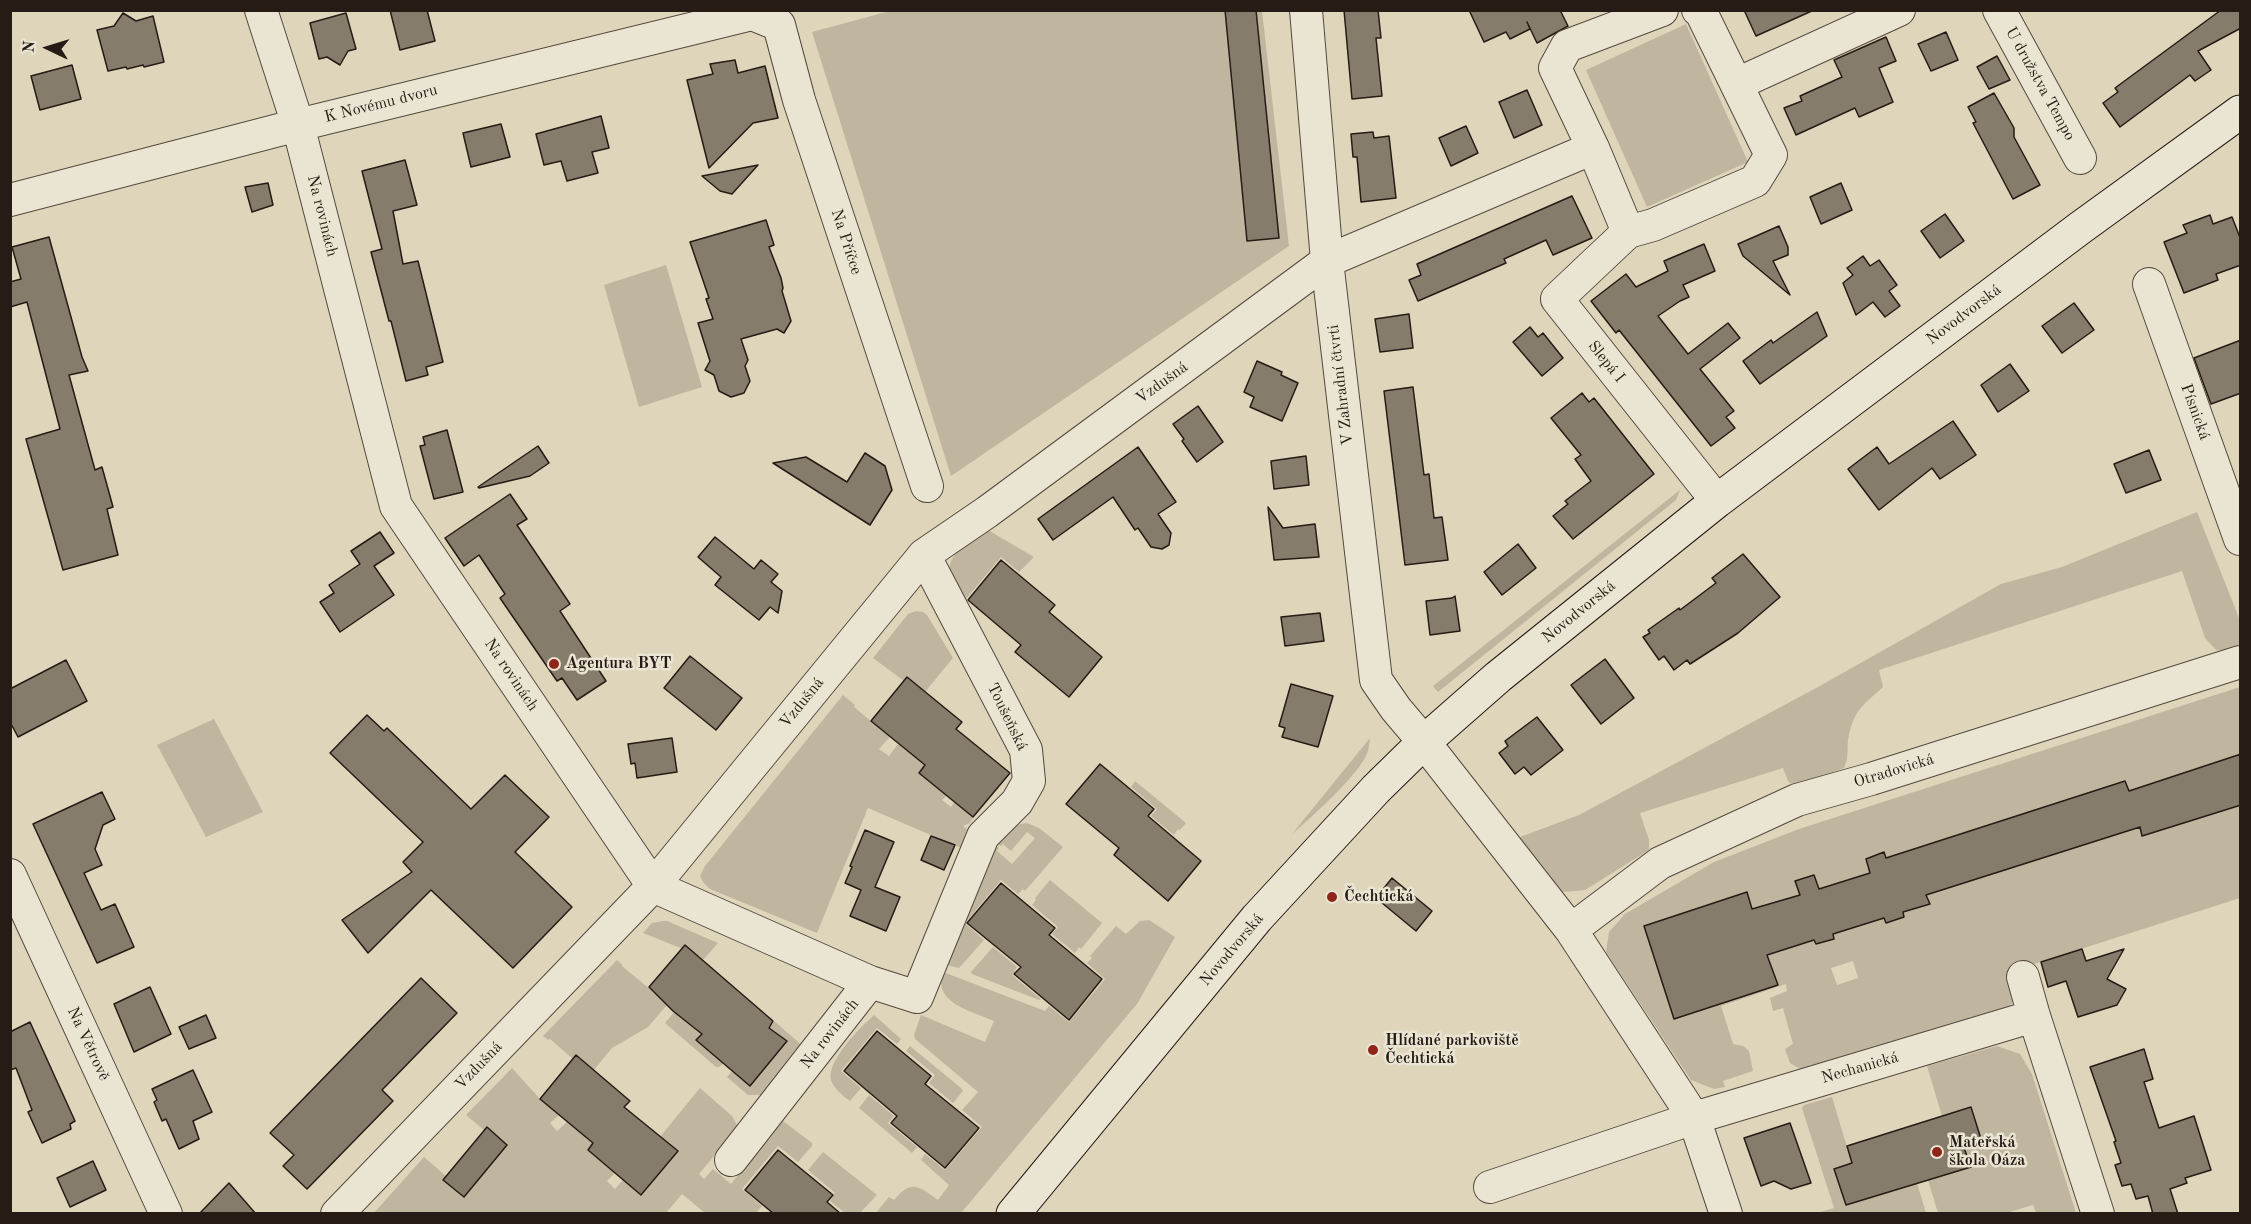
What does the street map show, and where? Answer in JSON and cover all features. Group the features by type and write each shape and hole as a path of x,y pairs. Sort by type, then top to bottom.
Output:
{"main road":[{"name":"Novodvorská","path":"1013,1214 1257,918 1376,789 1424,742 1498,677 1717,501 2080,228 2241,112"}],"street":[{"name":"Na rovinách","path":"261,10 298,124 396,506 653,886 870,982 730,1160"},
{"name":"V Zahradní čtvrti","path":"1306,10 1327,261 1376,680 1396,709 1424,742"},
{"path":"1628,232 1593,148 1555,68 1567,46 1662,10"},
{"name":"Slepá I","path":"1698,10 1771,155 1755,181 1653,225 1628,232 1557,299 1717,501"},
{"path":"1737,84 1899,10"},
{"name":"U družstva Tempo","path":"2000,10 2080,158"},
{"name":"K Novému dvoru","path":"10,200 298,124 752,14"},
{"name":"Na Příčce","path":"752,14 779,25 800,100 927,486"},
{"path":"1327,261 1593,148"},
{"name":"Vzdušná","path":"338,1214 653,886 924,555 987,512 1327,261"},
{"name":"Písnická","path":"2149,284 2241,539"},
{"name":"Toušeňská","path":"870,982 917,997 983,836 1017,802 1029,781 1026,750 924,555"},
{"name":"Otradovická","path":"1571,930 1660,863 1797,800 1871,779 2241,662"},
{"path":"1424,742 1571,930 1694,1119 1726,1214"},
{"name":"Na Větrově","path":"10,875 166,1214"},
{"path":"2023,977 2098,1214"},
{"name":"Nechanická","path":"1490,1187 1694,1119 2034,1016"}],"shaded area":[{"path":"890,11 1262,11 1289,246 951,476 812,32"},
{"path":"1686,24 1748,162 1647,207 1586,70"},
{"path":"666,265 702,387 639,407 604,285"},
{"path":"1680,490 1676,500 1438,692 1433,686"},
{"path":"2197,512 2239,618 2240,643 2233,651 2216,650 2205,638 2182,571 1879,670 1883,687 1864,704 1856,715 1850,730 1844,768 1794,786 1788,781 1783,768 1640,813 1649,840 1649,850 1585,890 1563,892 1551,883 1520,837 1579,815 1818,687 2001,584 2062,567"},
{"path":"988,530 1034,557 1019,572 1001,557 965,600 952,577 950,563 963,547"},
{"path":"916,611 927,615 953,658 925,692 904,681 873,658 908,614"},
{"path":"2240,687 2240,754 2129,791 2125,781 1912,850 1889,867 1885,853 1866,859 1870,873 1819,889 1814,875 1796,881 1800,895 1773,903 1754,914 1747,892 1644,926 1675,1019 1777,985 1767,952 1814,940 1816,945 1834,939 1833,934 1884,918 1904,916 1903,912 1929,904 1926,895 2140,827 2142,836 2240,805 2240,898 2009,972 2014,992 2012,1004 2005,1010 1815,1070 1800,1069 1790,1063 1785,1049 1793,1044 1783,1008 1773,1011 1770,998 1787,991 1786,984 1721,1006 1733,1044 1743,1046 1749,1051 1753,1071 1723,1081 1725,1087 1714,1089 1691,1080 1606,952 1609,932 1625,914 1714,862 1799,829","holes":["1853,961 1858,978 1837,985 1831,968"]},
{"path":"843,695 890,737 879,749 889,756 898,744 925,765 919,773 947,795 942,800 951,807 954,802 973,817 970,823 963,826 967,829 961,848 868,808 817,933 710,889 700,876 705,866"},
{"path":"214,719 263,812 206,837 157,745"},
{"path":"1370,738 1367,754 1352,775 1292,834"},
{"path":"1135,781 1186,823 1174,835 1151,816 1157,809 1131,787"},
{"path":"1027,823 1039,828 1063,847 1025,891 1023,889 1018,894 1001,880 965,923 984,940 959,968 946,965 996,846 999,848 997,851 1012,864 1035,838 1027,832 1011,851 1003,844 1001,846 997,844 1015,825"},
{"path":"1050,880 1102,923 1075,953 1052,934 1058,927 1032,905"},
{"path":"1149,920 1175,937 1137,1004 961,1213 875,1214 889,1197 894,1200 910,1187 920,1188 938,1200 949,1185 921,1160 925,1154 945,1170 982,1127 962,1110 978,1092 915,1039 914,1035 921,1015 985,1042 994,1021 965,1009 949,998 943,991 941,983 943,972 1045,1011 1049,1006 1069,1022 1105,979 1087,963 1092,958 1090,956 1116,926 1126,934 1140,921"},
{"path":"663,921 718,943 703,960 686,946 683,949 643,933 652,923"},
{"path":"993,947 1017,967 1012,975 1041,999 972,974 971,972"},
{"path":"617,960 668,1004 648,1027 612,1048 594,1070 577,1056 573,1059 550,1039 543,1036"},
{"path":"675,1011 702,1034 697,1041 724,1063 716,1067 665,1023"},
{"path":"874,1015 901,1039 897,1044 877,1028 841,1071 861,1088 850,1101 834,1086 831,1072 839,1054"},
{"path":"774,1021 804,1047 762,1095 748,1095 727,1077 732,1071 751,1085 787,1042 769,1028"},
{"path":"910,1046 961,1088 963,1091 953,1103 929,1083 935,1075 906,1051"},
{"path":"1997,1046 2020,1054 2032,1074 2076,1213 2036,1213 2033,1205 2006,1213 1938,1213 1928,1180 1970,1167 1964,1145 1981,1139 1972,1107 1942,1116 1927,1066"},
{"path":"512,1068 540,1099 559,1115 550,1123 557,1131 567,1122 593,1143 588,1151 615,1173 607,1181 615,1189 623,1180 642,1195 678,1152 660,1137 700,1088 732,1116 738,1127 699,1174 704,1179 713,1169 731,1184 783,1121 812,1143 812,1146 798,1162 778,1146 742,1189 762,1206 756,1213 705,1213 682,1194 666,1213 373,1214 424,1157 446,1176 444,1180 465,1197 507,1145 487,1128 484,1130 466,1115"},
{"path":"869,1095 894,1116 888,1123 917,1147 912,1153 859,1108"},
{"path":"1832,1097 1852,1164 1834,1169 1846,1205 1917,1183 1926,1213 1817,1213 1834,1208 1802,1108 1804,1105"},
{"path":"823,1152 877,1195 860,1213 845,1213 830,1201 835,1193 808,1170"}],"building":[{"path":"390,10 427,10 435,41 400,50"},
{"path":"1225,10 1256,10 1279,238 1247,241"},
{"path":"1344,10 1378,10 1381,38 1376,38 1382,96 1352,99"},
{"path":"1469,10 1560,10 1568,26 1537,43 1527,22 1530,29 1510,39 1506,32 1484,42"},
{"path":"1744,10 1814,10 1756,36"},
{"path":"2221,10 2241,10 2241,28 2198,51 2211,70 2195,81 2190,75 2120,127 2103,103 2118,92 2115,88"},
{"path":"123,13 136,21 153,16 164,62 108,71 97,30 114,26"},
{"path":"346,13 356,49 348,51 340,65 327,57 319,59 310,23"},
{"path":"1946,32 1958,60 1931,71 1918,44"},
{"path":"1886,37 1896,61 1879,68 1893,102 1859,117 1855,108 1796,135 1784,108 1802,101 1800,96 1842,77 1834,60"},
{"path":"1997,56 2010,80 1989,89 1977,67"},
{"path":"735,60 738,73 765,66 778,118 753,123 709,168 687,80 713,74 710,64"},
{"path":"72,65 81,99 40,110 31,76"},
{"path":"1527,90 1542,125 1514,138 1499,102"},
{"path":"1994,93 2014,128 2014,137 2040,185 2013,199 1973,123 1976,122 1968,107"},
{"path":"601,116 609,148 592,152 598,173 567,181 561,161 544,165 536,134"},
{"path":"501,124 510,157 471,167 463,133"},
{"path":"1466,126 1478,153 1451,166 1439,138"},
{"path":"1373,132 1374,138 1389,136 1396,198 1361,202 1357,157 1353,157 1351,134"},
{"path":"405,160 417,205 393,211 403,264 418,261 443,362 426,367 428,375 406,381 371,252 382,249 362,171"},
{"path":"758,165 732,194 720,191 702,176"},
{"path":"268,183 273,205 252,212 245,187"},
{"path":"1841,183 1852,210 1821,224 1810,197"},
{"path":"1572,196 1592,238 1553,255 1546,240 1504,259 1506,263 1418,301 1409,280 1421,275 1417,264"},
{"path":"1945,214 1964,241 1940,258 1921,231"},
{"path":"2210,215 2213,224 2232,217 2241,240 2241,265 2216,274 2218,280 2184,293 2164,242 2187,233 2183,225"},
{"path":"766,220 774,245 769,247 781,278 782,291 791,321 784,333 777,329 741,339 748,360 745,366 750,381 744,393 731,397 719,391 714,375 705,370 710,361 698,323 713,319 706,299 709,298 690,242"},
{"path":"1779,226 1788,247 1788,255 1773,261 1790,295 1743,256 1738,244"},
{"path":"49,237 82,357 88,371 69,375 95,470 102,467 113,507 107,509 118,555 63,570 26,439 60,429 27,302 10,307 10,282 21,279 12,247"},
{"path":"1704,244 1715,271 1683,285 1689,297 1658,316 1688,354 1728,323 1740,338 1700,369 1734,411 1726,417 1735,428 1711,446 1619,330 1616,333 1591,301 1626,274 1636,287 1668,271 1664,261"},
{"path":"1863,256 1870,266 1879,260 1897,285 1889,291 1900,306 1885,317 1873,302 1856,315 1843,283 1853,275 1847,268"},
{"path":"2074,303 2094,330 2062,353 2042,326"},
{"path":"1817,312 1827,336 1760,384 1743,361 1771,340 1773,343"},
{"path":"1409,314 1413,348 1380,352 1375,319"},
{"path":"1530,327 1538,337 1543,333 1563,358 1542,376 1513,342"},
{"path":"2241,340 2241,393 2211,404 2194,358"},
{"path":"1257,361 1282,372 1281,375 1298,383 1282,421 1250,407 1254,397 1244,392"},
{"path":"2010,364 2029,391 1998,412 1981,385"},
{"path":"1413,387 1424,475 1429,474 1434,518 1442,517 1448,560 1405,565 1384,391"},
{"path":"1582,393 1589,402 1594,398 1654,474 1573,539 1553,516 1568,504 1565,501 1591,481 1575,459 1581,455 1551,418"},
{"path":"1198,406 1223,442 1197,462 1173,424"},
{"path":"1953,421 1976,455 1940,479 1932,468 1879,510 1848,469 1877,447 1889,464"},
{"path":"447,430 463,492 434,499 420,446 425,445 423,437"},
{"path":"538,446 549,463 530,476 478,487"},
{"path":"1138,447 1176,502 1158,514 1171,533 1169,545 1162,549 1151,547 1138,528 1135,530 1113,497 1053,540 1038,519"},
{"path":"2149,450 2161,480 2126,493 2114,464"},
{"path":"865,453 885,466 892,490 870,525 773,463 806,457 847,482"},
{"path":"1306,456 1309,485 1274,489 1271,461"},
{"path":"510,494 527,519 517,525 570,604 560,611 606,681 577,700 562,678 557,681 500,598 505,594 479,555 464,566 445,538"},
{"path":"1268,507 1283,528 1315,524 1319,557 1274,560"},
{"path":"380,532 394,553 374,566 394,595 340,632 320,602 334,593 329,585 360,564 351,551"},
{"path":"715,537 754,569 761,560 778,574 771,582 782,591 778,613 770,607 759,620 715,585 721,577 698,557"},
{"path":"1518,544 1536,568 1502,595 1484,572"},
{"path":"1743,554 1780,597 1738,633 1690,664 1687,660 1674,670 1664,656 1659,660 1643,637 1650,633 1648,630 1716,583 1712,578"},
{"path":"1001,560 1055,605 1049,612 1102,657 1069,697 1015,652 1021,645 968,600"},
{"path":"1455,596 1460,631 1430,635 1426,601"},
{"path":"1320,613 1324,641 1285,646 1281,617"},
{"path":"690,656 742,698 716,730 664,688"},
{"path":"1605,659 1634,698 1601,724 1571,685"},
{"path":"66,660 87,701 18,737 10,722 10,689"},
{"path":"907,677 962,722 956,729 1010,773 973,817 919,773 925,765 871,721"},
{"path":"1291,684 1333,696 1318,747 1282,737 1285,728 1279,726"},
{"path":"367,715 384,731 387,728 471,809 505,775 549,817 515,852 572,907 513,968 431,890 368,953 342,920 412,872 403,862 423,842 330,753"},
{"path":"1537,717 1563,750 1531,775 1524,767 1515,774 1499,753 1508,746 1505,741"},
{"path":"672,738 677,772 637,778 635,763 631,764 628,744"},
{"path":"2241,754 2241,805 2142,836 2140,827 1926,895 1930,904 1903,912 1904,917 1886,923 1884,918 1833,934 1834,939 1816,944 1814,940 1767,955 1778,985 1674,1019 1644,926 1747,892 1752,909 1800,895 1795,881 1814,875 1819,889 1870,873 1866,859 1884,852 1886,858 2125,781 2129,791"},
{"path":"1100,764 1154,809 1148,816 1201,861 1168,901 1114,855 1119,848 1066,804"},
{"path":"102,792 115,819 103,825 95,849 102,865 84,873 101,910 115,904 134,947 97,963 33,824"},
{"path":"865,830 894,842 875,887 900,897 886,931 850,916 861,890 845,883"},
{"path":"931,836 955,845 944,870 921,860"},
{"path":"1392,878 1432,911 1416,931 1376,898"},
{"path":"1001,883 1055,928 1049,935 1102,979 1069,1020 1014,974 1021,967 967,923"},
{"path":"685,945 773,1021 769,1028 787,1041 750,1086 696,1040 702,1034 673,1011 649,987"},
{"path":"2082,949 2086,961 2124,949 2107,979 2126,989 2117,1005 2078,1017 2066,981 2048,987 2041,962"},
{"path":"421,978 457,1013 382,1090 393,1101 307,1189 283,1166 294,1155 270,1133"},
{"path":"150,987 171,1034 134,1052 114,1004"},
{"path":"206,1015 216,1038 189,1049 179,1027"},
{"path":"30,1022 75,1121 70,1124 71,1129 42,1143 28,1112 32,1110 16,1068 10,1070 10,1032"},
{"path":"877,1031 931,1076 925,1084 979,1128 945,1168 891,1123 897,1116 844,1071"},
{"path":"2144,1049 2153,1079 2144,1082 2159,1128 2194,1116 2211,1170 2185,1178 2187,1183 2170,1189 2178,1214 2153,1214 2148,1196 2136,1199 2131,1184 2122,1186 2115,1165 2121,1163 2114,1142 2116,1141 2090,1067"},
{"path":"576,1055 630,1101 624,1107 678,1151 641,1195 588,1150 593,1143 540,1099"},
{"path":"193,1070 212,1112 193,1121 199,1139 179,1149 166,1119 162,1121 154,1102 157,1100 152,1089"},
{"path":"1971,1107 1981,1139 1963,1145 1971,1167 1846,1205 1834,1169 1852,1163 1847,1146"},
{"path":"1790,1123 1811,1183 1791,1189 1774,1181 1761,1186 1744,1138"},
{"path":"487,1127 507,1145 464,1197 443,1180"},
{"path":"778,1150 833,1195 827,1202 841,1214 774,1214 745,1190"},
{"path":"93,1161 106,1190 70,1207 57,1178"},
{"path":"229,1183 256,1214 199,1214"}],"place":[{"name":"Agentura BYT","path":"554,664"},
{"name":"Čechtická","path":"1332,897"},
{"name":"Hlídané parkoviště Čechtická","path":"1373,1050"},
{"name":"Mateřská škola Oáza","path":"1937,1152"}]}
